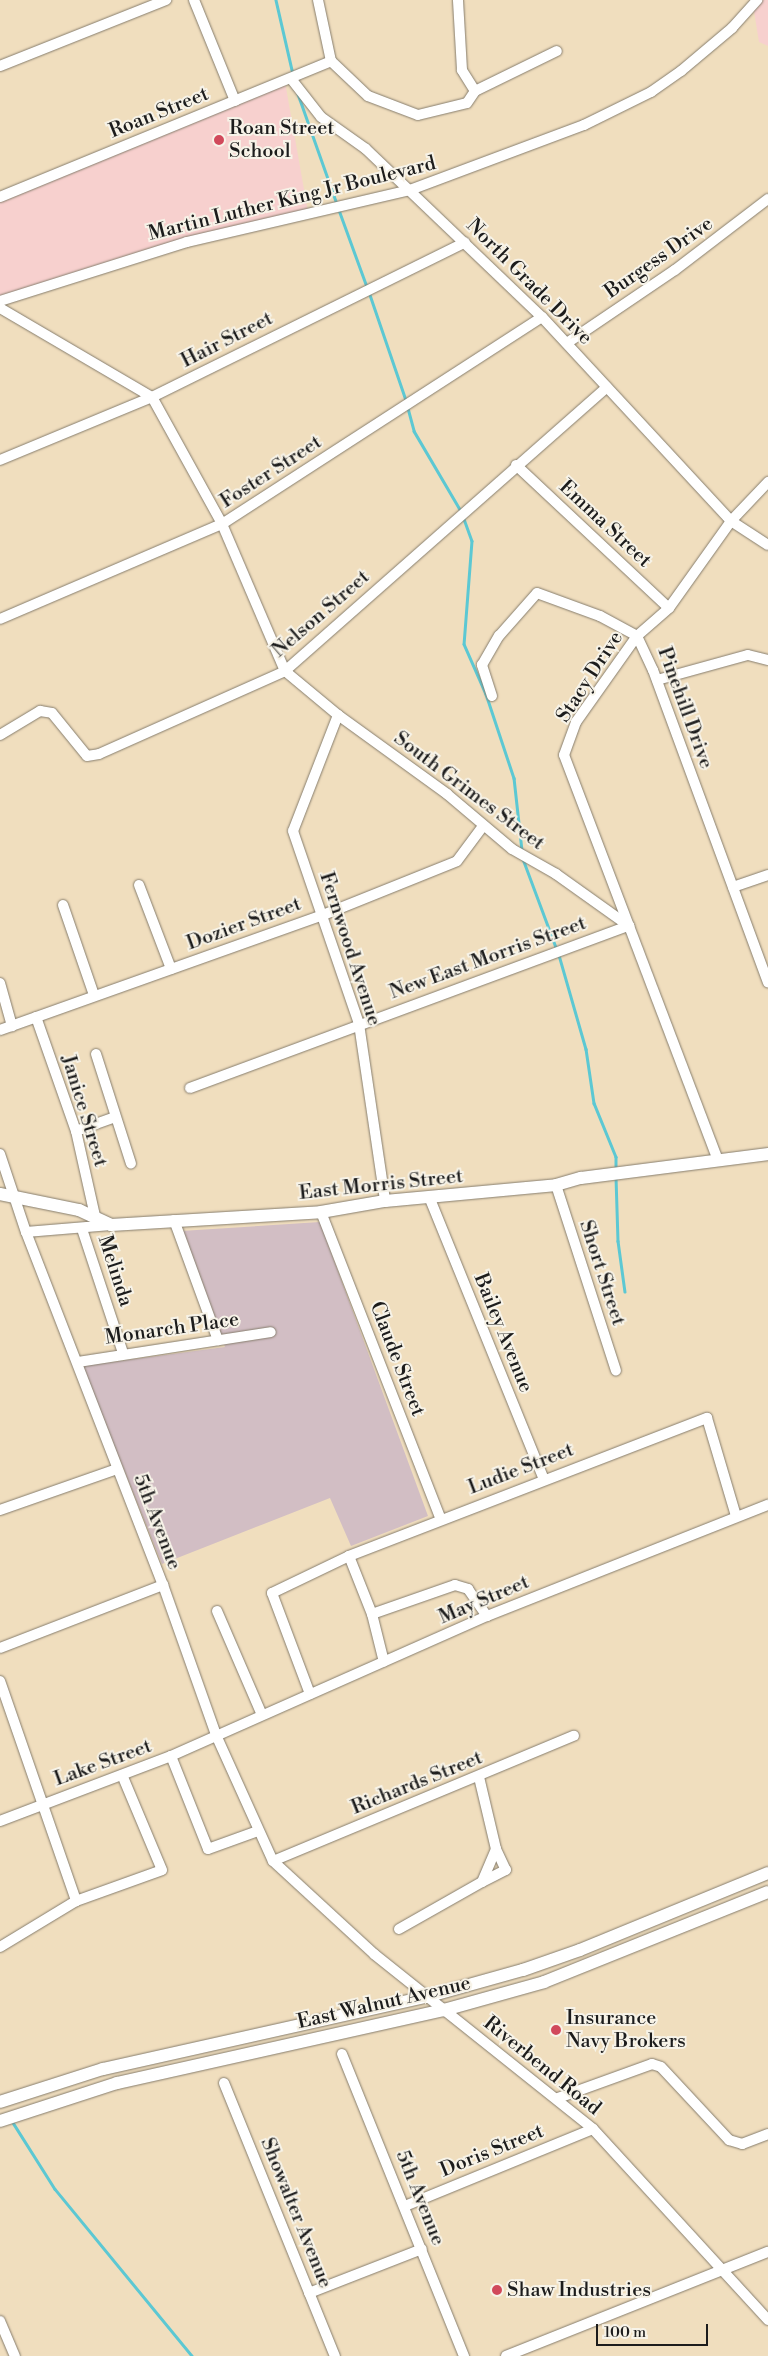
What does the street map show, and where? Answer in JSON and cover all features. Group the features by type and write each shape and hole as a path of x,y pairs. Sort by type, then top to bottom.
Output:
{"main road":[{"name":"East Morris Street","path":"111,1225 321,1212 385,1202 556,1185 768,1154"},
{"path":"6,1194 95,1216 111,1225"},
{"name":"East Walnut Avenue","path":"0,2102 103,2069 426,1997 580,1950 768,1873"},
{"name":"East Walnut Avenue","path":"0,2121 117,2083 444,2010 544,1982 768,1892"}],"street":[{"path":"0,66 166,0"},
{"path":"194,0 235,101"},
{"path":"318,0 331,61 368,96 418,115 467,103 475,91 557,51"},
{"path":"458,0 462,70 475,91"},
{"name":"Martin Luther King Jr Boulevard","path":"0,301 204,238 410,190 584,125 629,104 659,87 710,48 757,0"},
{"name":"Roan Street","path":"0,197 235,101 292,80 331,61"},
{"name":"North Grade Drive","path":"292,80 321,117 366,149 542,317 731,521 768,545"},
{"name":"Burgess Drive","path":"567,343 676,270 768,199"},
{"name":"Hair Street","path":"0,460 152,397 465,242"},
{"path":"0,308 152,397 222,524 285,671"},
{"name":"Foster Street","path":"0,619 222,524 542,317"},
{"name":"Nelson Street","path":"0,735 40,711 52,713 87,756 100,754 285,671 516,464 607,387"},
{"name":"Emma Street","path":"516,464 669,608"},
{"name":"Stacy Drive","path":"629,926 564,755 576,722 637,636 669,608 731,521 768,482"},
{"name":"Pinehill Drive","path":"492,696 482,665 500,636 537,594 600,616 637,636 657,680 768,982"},
{"path":"657,680 748,655 768,660"},
{"name":"South Grimes Street","path":"285,671 338,715 446,794 512,849 556,874 629,926"},
{"name":"Fernwood Avenue","path":"338,715 293,831 359,1024 385,1202"},
{"name":"Dozier Street","path":"0,1030 323,915 457,861 483,826"},
{"path":"733,887 768,875"},
{"path":"139,885 171,969"},
{"path":"63,905 94,995"},
{"path":"629,926 718,1160"},
{"name":"New East Morris Street","path":"190,1088 359,1024 629,926"},
{"path":"0,983 12,1026"},
{"name":"Janice Street","path":"36,1017 76,1131 95,1216"},
{"path":"96,1054 131,1164"},
{"path":"76,1131 115,1117"},
{"name":"5th Avenue","path":"0,1154 6,1194 26,1232 78,1362 163,1585 216,1734 273,1861"},
{"name":"Short Street","path":"556,1185 616,1371"},
{"name":"Bailey Avenue","path":"430,1199 544,1480"},
{"name":"Claude Street","path":"321,1212 440,1518"},
{"path":"174,1220 218,1340"},
{"path":"26,1232 82,1229 111,1225"},
{"name":"Melinda","path":"82,1229 123,1353"},
{"name":"Monarch Place","path":"78,1362 123,1353 271,1332"},
{"name":"Ludie Street","path":"310,1694 272,1593 349,1556 440,1518 707,1418 736,1516"},
{"path":"0,1510 118,1469"},
{"name":"May Street","path":"216,1734 487,1616 736,1516 768,1505"},
{"path":"349,1556 372,1614 384,1662"},
{"path":"0,1648 163,1585"},
{"path":"372,1614 455,1585 468,1588 487,1616"},
{"path":"217,1611 262,1715"},
{"path":"0,1682 45,1803 76,1901"},
{"name":"Lake Street","path":"0,1821 171,1756 216,1734"},
{"name":"Richards Street","path":"273,1861 574,1736"},
{"path":"171,1756 208,1849 258,1831"},
{"path":"0,1947 76,1901 162,1870 122,1775"},
{"path":"479,1777 496,1849 506,1870"},
{"path":"482,1882 496,1849"},
{"name":"Riverbend Road","path":"273,1861 374,1954 426,1997 558,2098 593,2129 652,2190 723,2272 768,2320"},
{"path":"490,1864 506,1870"},
{"path":"399,1929 506,1870"},
{"name":"5th Avenue","path":"342,2054 464,2356"},
{"path":"558,2098 652,2064 661,2067 729,2140 742,2144 768,2134"},
{"name":"Showalter Avenue","path":"224,2083 335,2356"},
{"name":"Doris Street","path":"405,2206 593,2129"},
{"path":"309,2292 422,2249"},
{"path":"506,2356 658,2294 723,2272 768,2252"},
{"path":"0,2321 15,2356"}],"shaded area":[{"path":"757,0 768,0 768,46 759,42 753,5"},
{"name":"Roan Street School","path":"285,82 308,212 237,229 0,301 0,198"},
{"path":"320,1222 428,1516 351,1546 330,1498 162,1564 82,1366 225,1347 181,1231"}],"waterway":[{"path":"276,0 293,74"},
{"path":"298,94 337,204"},
{"path":"339,210 367,287"},
{"path":"369,292 406,400"},
{"path":"408,408 414,431 461,511"},
{"path":"464,519 472,541 464,644 486,694 514,778 522,851"},
{"path":"523,859 557,950"},
{"path":"559,955 586,1049 594,1103 616,1157 616,1169"},
{"path":"616,1177 618,1241 625,1292"},
{"path":"12,2121 55,2189 192,2356"}],"place":[{"name":"Roan Street School","path":"219,140"},
{"name":"Insurance Navy Brokers","path":"556,2030"},
{"name":"Shaw Industries","path":"497,2290"}]}
